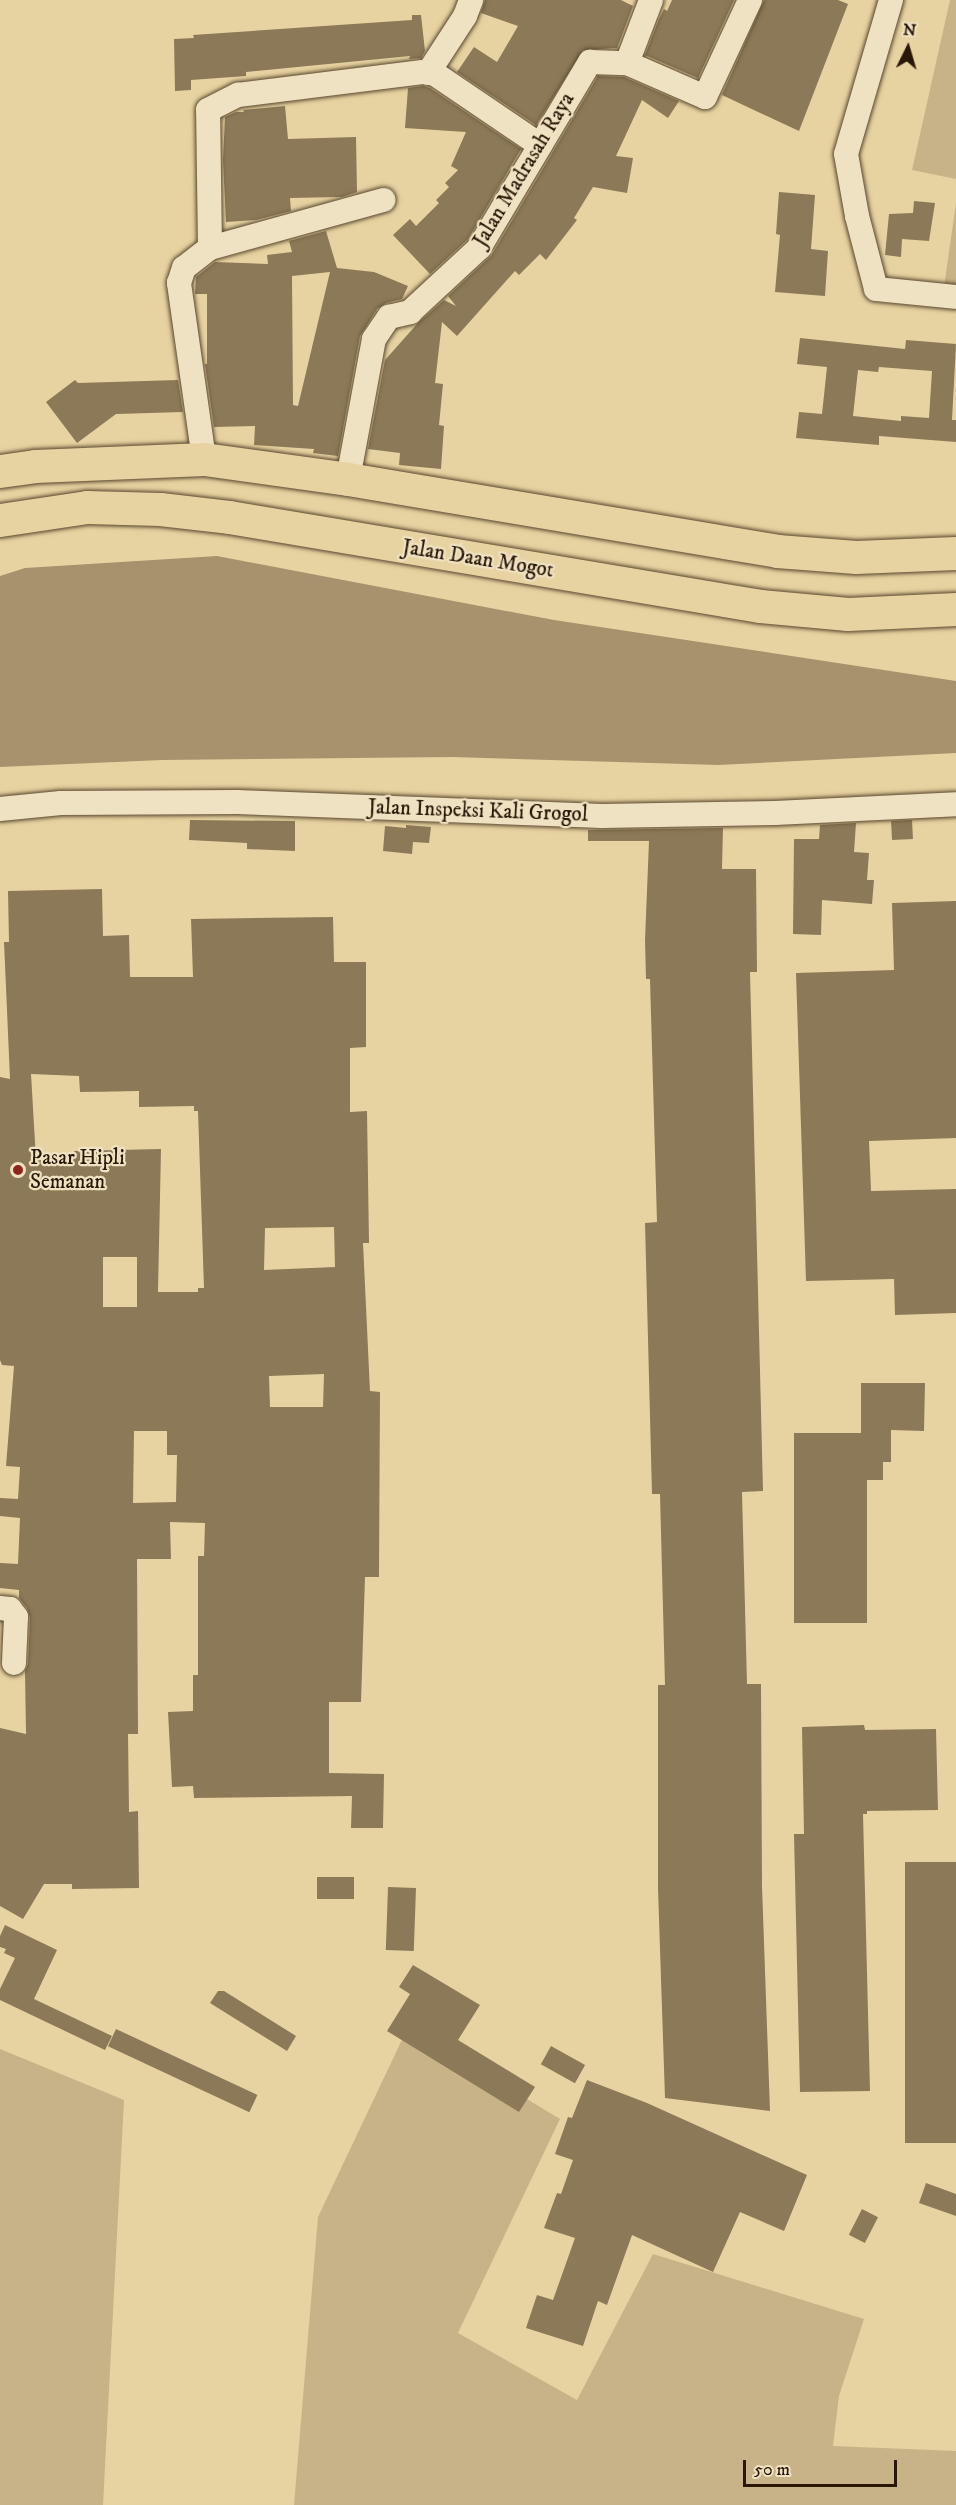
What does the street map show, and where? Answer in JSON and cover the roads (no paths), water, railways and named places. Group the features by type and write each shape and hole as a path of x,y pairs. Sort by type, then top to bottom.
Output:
{"highway":[{"path":"13,478 204,459 348,479 777,551 856,557 956,553"},
{"path":"13,478 43,494 87,507"},
{"name":"Jalan Daan Mogot","path":"0,520 87,507 159,508 229,517 792,610 848,614 956,609"}],"street":[{"path":"428,73 465,16 471,0"},
{"path":"651,0 627,63 705,97 750,0"},
{"path":"891,0 846,154 857,216 876,289 956,297"},
{"name":"Jalan Madrasah Raya","path":"348,479 374,339 389,317 410,312 479,248 590,62 627,63"},
{"path":"210,248 208,110 238,95 428,73 444,79 540,145"},
{"path":"204,459 179,283 184,268 210,248 383,200"},
{"name":"Jalan Inspeksi Kali Grogol","path":"0,808 61,802 237,802 602,816 775,813 956,804"},
{"path":"0,1608 10,1609 16,1617 14,1663"}],"place":[{"name":"Pasar Hipli Semanan","path":"18,1170"}]}
